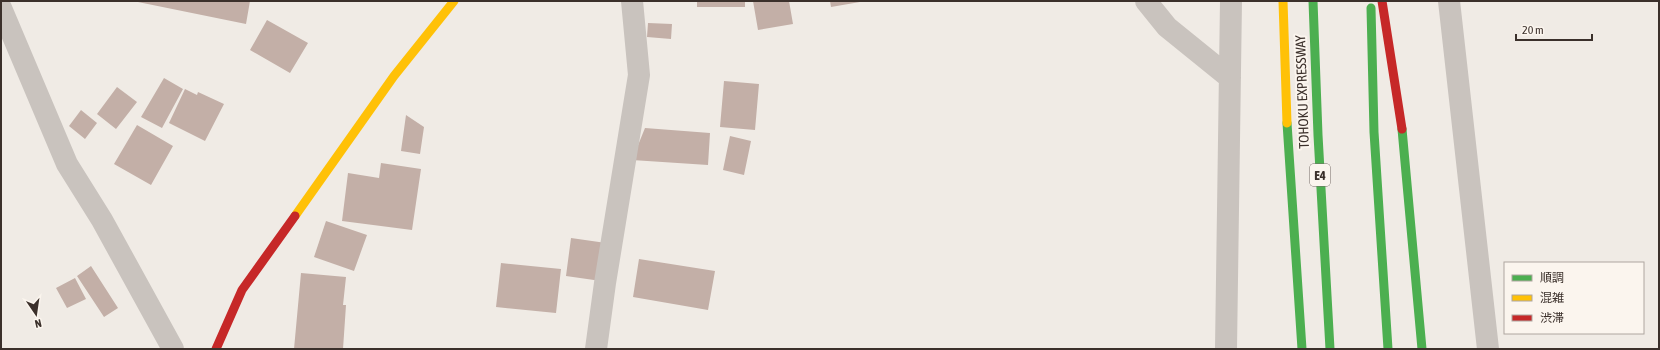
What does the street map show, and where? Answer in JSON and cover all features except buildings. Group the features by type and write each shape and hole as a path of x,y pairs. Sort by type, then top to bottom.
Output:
{"main road":[{"path":"216,349 242,290 394,76 454,1"},
{"path":"1283,1 1288,138 1302,349"},
{"name":"TOHOKU EXPRESSWAY","path":"1313,1 1318,135 1330,349"},
{"path":"1371,1 1374,132 1388,349"},
{"path":"1382,1 1402,130 1422,349"}],"street":[{"path":"596,349 605,283 639,75 632,1"},
{"path":"1146,1 1167,27 1230,78"},
{"path":"1226,349 1231,1"},
{"path":"1450,1 1488,349"},
{"path":"1,8 67,164 102,220 173,349"}],"traffic: fast":[{"path":"1313,1 1318,135 1330,349"},
{"path":"1371,8 1374,132 1388,349"},
{"path":"1287,123 1302,349"},
{"path":"1402,129 1422,349"}],"traffic: slow":[{"path":"295,216 394,76 454,1"},
{"path":"1283,1 1287,123"}],"traffic: jam":[{"path":"1382,1 1402,129"},
{"path":"216,349 242,290 295,216"}]}
